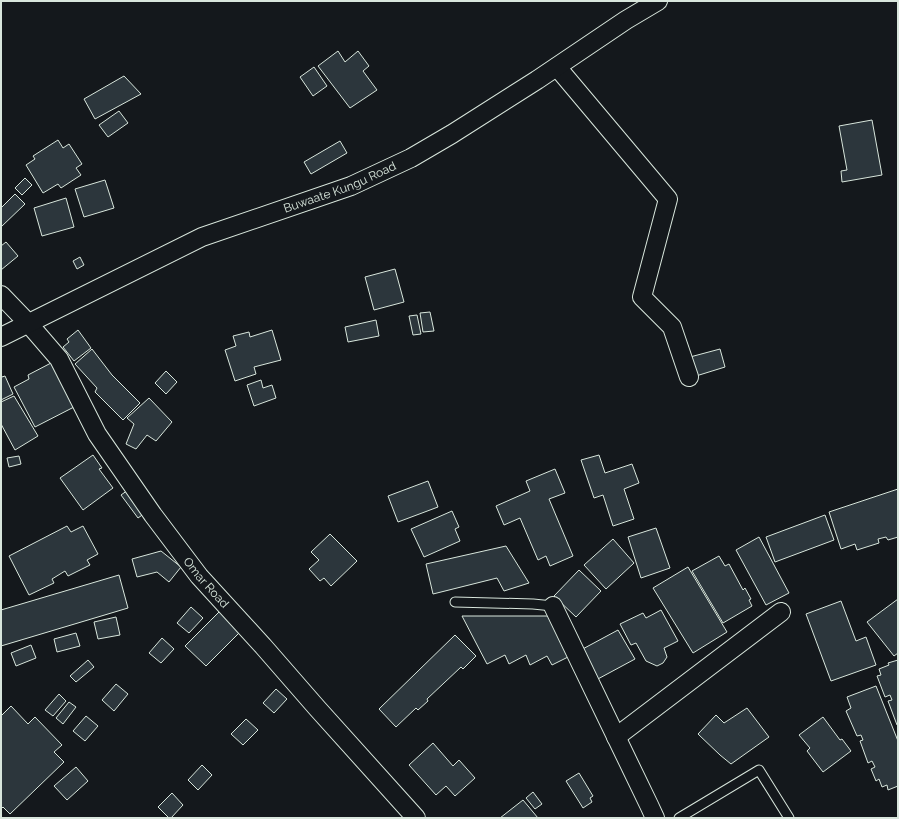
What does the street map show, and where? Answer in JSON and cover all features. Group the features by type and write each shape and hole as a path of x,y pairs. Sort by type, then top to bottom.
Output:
{"street":[{"name":"Buwaate Kungu Road","path":"1,336 202,237 351,186 411,158 459,130 557,67 626,20 658,1"},
{"path":"557,67 668,199 642,297 672,327 689,377"},
{"name":"Omar Road","path":"1,295 60,359 98,434 153,515 199,576 416,818"},
{"path":"553,606 654,818"},
{"path":"616,737 781,612"}],"lane":[{"path":"455,602 553,606"},
{"path":"679,818 759,770 789,818"}],"building":[{"path":"338,51 345,62 358,51 369,66 363,71 377,90 350,108 318,66"},
{"path":"314,67 327,86 313,96 300,77"},
{"path":"124,76 141,94 95,119 84,99"},
{"path":"119,111 128,123 108,137 99,125"},
{"path":"872,120 882,175 842,182 841,171 847,170 839,126"},
{"path":"58,140 63,148 69,144 82,164 76,168 81,175 61,188 58,184 43,193 26,165 35,159 33,156"},
{"path":"340,141 347,153 311,174 304,162"},
{"path":"25,178 32,185 22,195 15,188"},
{"path":"105,180 114,208 84,217 75,189"},
{"path":"15,194 25,204 1,227 1,208"},
{"path":"66,198 74,227 42,236 34,208"},
{"path":"6,242 18,256 1,270 1,246"},
{"path":"80,257 84,265 77,269 73,261"},
{"path":"395,269 404,302 374,310 365,277"},
{"path":"430,312 434,331 423,332 420,313"},
{"path":"417,315 421,334 413,335 409,316"},
{"path":"376,320 379,336 348,342 345,327"},
{"path":"78,330 91,348 74,361 63,347 69,342 67,339"},
{"path":"272,330 281,360 254,367 256,374 235,381 225,350 236,346 233,336 249,332 250,337"},
{"path":"92,349 112,375 140,403 123,420 95,392 97,388 75,364"},
{"path":"720,349 725,367 696,376 690,357"},
{"path":"51,363 74,407 35,427 14,387 29,379 28,375"},
{"path":"166,371 177,382 166,394 155,383"},
{"path":"1,374 2,377 5,376 13,394 1,400"},
{"path":"261,380 263,388 272,385 276,398 254,406 247,385"},
{"path":"14,396 38,436 15,450 1,424 1,402"},
{"path":"149,398 172,422 156,441 147,435 136,449 126,444 134,424 127,418"},
{"path":"93,455 102,468 99,469 113,488 83,510 60,478"},
{"path":"599,455 605,473 632,464 639,483 624,489 634,519 613,526 603,495 594,498 581,460"},
{"path":"19,456 21,464 9,467 7,458"},
{"path":"555,469 565,493 549,499 573,556 550,566 546,556 538,560 520,518 504,525 496,506 530,491 526,481"},
{"path":"428,481 438,507 398,522 388,496"},
{"path":"898,489 898,537 888,540 886,537 878,539 879,543 857,550 855,544 841,549 829,512"},
{"path":"128,490 145,513 138,518 121,495"},
{"path":"452,511 459,527 455,529 460,541 424,557 411,529"},
{"path":"825,515 834,540 775,562 766,537"},
{"path":"67,526 71,532 83,526 98,554 87,560 90,565 68,576 65,571 52,579 54,583 29,595 9,556"},
{"path":"656,528 670,568 641,578 628,537"},
{"path":"330,534 357,561 331,586 324,578 320,581 309,569 319,560 311,552"},
{"path":"759,537 789,593 766,605 736,550"},
{"path":"613,539 634,563 606,589 584,565"},
{"path":"506,546 529,583 504,591 497,578 433,594 426,564"},
{"path":"161,551 181,567 169,582 157,572 137,577 132,559"},
{"path":"719,556 725,566 729,564 743,590 745,588 751,599 749,600 752,606 723,623 692,571"},
{"path":"688,567 727,632 693,653 653,588"},
{"path":"579,570 601,591 576,617 554,596"},
{"path":"119,575 128,608 1,646 1,610"},
{"path":"898,599 898,653 894,656 867,622"},
{"path":"841,601 856,641 866,637 876,665 831,681 806,614"},
{"path":"191,607 203,618 189,633 177,623"},
{"path":"661,610 678,641 664,648 667,657 663,663 657,666 646,661 636,643 631,645 620,624 643,613 646,618"},
{"path":"220,611 241,631 206,666 185,646"},
{"path":"462,616 553,616 572,655 552,665 547,656 530,665 526,655 509,664 505,655 487,664"},
{"path":"116,617 120,635 98,639 94,622"},
{"path":"618,630 635,659 596,680 579,651"},
{"path":"76,633 80,646 57,652 54,639"},
{"path":"455,635 476,656 463,669 461,667 427,699 428,701 418,710 416,708 396,727 379,709"},
{"path":"162,638 174,649 161,663 149,653"},
{"path":"31,645 36,658 16,666 11,653"},
{"path":"88,660 94,667 76,682 70,676"},
{"path":"898,660 897,725 888,701 892,700 890,695 885,697 877,676 881,675 879,669 889,665 888,663"},
{"path":"116,684 128,694 114,711 102,700"},
{"path":"876,686 898,741 898,786 888,790 887,785 882,787 879,779 876,781 871,769 875,767 872,761 868,763 860,741 863,740 861,735 857,736 846,711 851,708 847,697"},
{"path":"276,689 287,699 274,713 263,703"},
{"path":"59,694 66,701 53,716 45,710"},
{"path":"69,702 76,707 63,724 56,718"},
{"path":"11,706 28,724 35,717 62,745 54,752 64,762 10,814 3,807 1,809 1,716"},
{"path":"747,708 769,737 731,764 698,734 716,715 724,723"},
{"path":"86,716 98,726 85,741 73,731"},
{"path":"823,717 840,740 842,739 851,751 823,772 807,751 810,748 799,735"},
{"path":"246,719 258,730 243,745 231,734"},
{"path":"433,743 453,766 459,760 475,778 455,796 446,786 436,795 409,765"},
{"path":"202,765 212,775 198,790 188,780"},
{"path":"76,767 88,781 67,800 54,786"},
{"path":"579,773 593,796 590,798 592,802 583,808 566,781"},
{"path":"533,792 542,804 535,809 526,798"},
{"path":"172,793 183,805 171,818 169,818 158,807"},
{"path":"523,800 538,818 500,818"}]}
